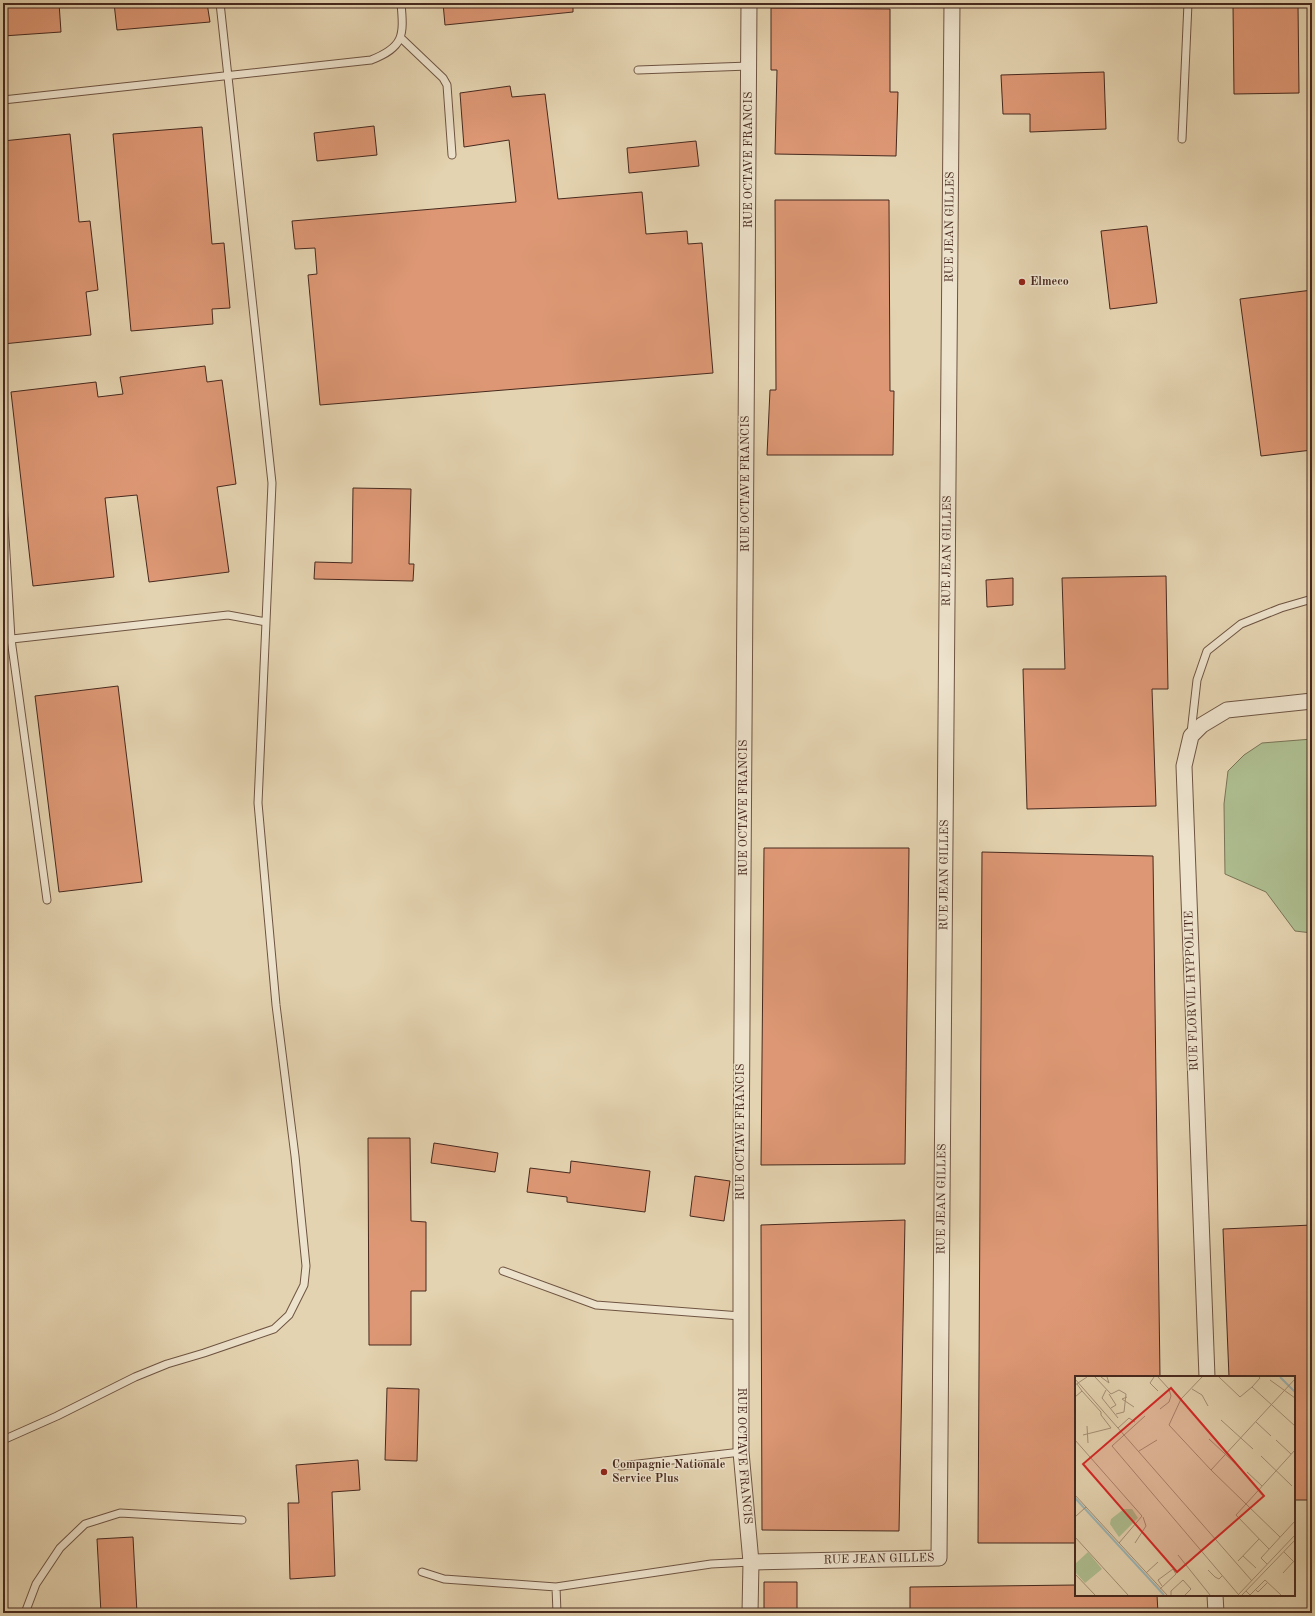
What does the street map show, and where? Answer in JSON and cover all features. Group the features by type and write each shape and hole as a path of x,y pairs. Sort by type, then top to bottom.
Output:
{"street":[{"name":"RUE OCTAVE FRANCIS","path":"749,3 750,66 741,1452 751,1562 750,1613"},
{"name":"RUE JEAN GILLES","path":"751,1562 939,1558 952,3"},
{"path":"1191,736 1202,726 1227,710 1312,701"},
{"name":"RUE FLORVIL HYPPOLITE","path":"1191,736 1184,766 1207,1376"},
{"path":"1215,1596 1216,1613"}],"lane":[{"path":"3,1440 51,1419 135,1377 161,1366 241,1341 274,1328 289,1315 304,1285 305,1258 295,1156 276,997 258,803 272,483 220,3"},
{"path":"3,100 371,60 387,53 401,38 403,23 401,3"},
{"path":"1182,139 1188,3"},
{"path":"401,38 443,78 447,85 452,155"},
{"path":"638,70 750,66"},
{"path":"3,502 7,639 47,900"},
{"path":"1191,736 1197,680 1207,651 1241,624 1281,608 1312,599"},
{"path":"7,639 228,615 266,622"},
{"path":"503,1272 596,1305 741,1316"},
{"path":"621,1466 741,1452"},
{"path":"25,1613 36,1584 60,1548 85,1524 120,1513 242,1520"},
{"path":"422,1572 444,1579 556,1588 710,1564 751,1562"},
{"path":"556,1588 557,1613"}],"green space":[{"path":"1312,739 1312,933 1295,931 1266,892 1225,874 1224,804 1228,771 1244,755 1262,743"}],"building":[{"path":"3,3 59,3 61,32 3,36"},
{"path":"114,3 207,3 210,22 117,30"},
{"path":"443,3 573,3 573,12 445,25"},
{"path":"1233,5 1298,5 1299,93 1234,94"},
{"path":"771,8 890,9 890,92 898,92 896,156 775,154 777,70 771,70"},
{"path":"1104,72 1106,129 1030,132 1030,114 1003,114 1001,75"},
{"path":"510,86 512,97 545,94 558,199 642,192 646,234 687,231 688,244 702,243 713,373 320,405 308,275 317,274 315,248 295,249 292,221 516,202 509,140 464,147 460,93"},
{"path":"374,126 377,155 317,161 314,133"},
{"path":"202,127 212,244 224,243 230,308 212,309 213,324 131,331 113,134"},
{"path":"70,134 79,222 90,221 98,290 86,292 91,335 3,344 3,141"},
{"path":"696,141 699,166 629,173 627,148"},
{"path":"775,200 889,200 890,391 894,391 893,455 767,455 770,390 776,390"},
{"path":"1147,226 1157,303 1110,309 1101,231"},
{"path":"1312,290 1312,450 1261,456 1240,299"},
{"path":"205,366 207,382 222,380 236,484 217,487 229,572 149,582 137,495 105,498 114,577 33,586 11,392 96,382 98,397 123,394 120,377"},
{"path":"353,488 411,489 409,564 414,564 413,581 314,579 315,562 352,563"},
{"path":"1166,576 1168,689 1152,689 1156,806 1027,809 1023,669 1065,669 1062,578"},
{"path":"1013,578 1013,605 987,607 986,580"},
{"path":"118,686 142,882 59,892 35,696"},
{"path":"764,848 909,848 905,1164 761,1165"},
{"path":"982,852 1153,856 1160,1376 1075,1376 1075,1543 978,1543"},
{"path":"368,1138 410,1138 411,1221 426,1222 426,1291 411,1291 411,1345 369,1345"},
{"path":"434,1143 498,1153 495,1172 431,1163"},
{"path":"571,1161 650,1171 645,1212 567,1202 567,1197 527,1192 530,1168 570,1173"},
{"path":"695,1176 730,1181 724,1221 690,1216"},
{"path":"905,1220 899,1531 762,1530 761,1225"},
{"path":"1312,1225 1312,1500 1295,1500 1295,1376 1229,1376 1223,1229"},
{"path":"387,1388 419,1389 417,1461 385,1460"},
{"path":"358,1460 360,1490 332,1492 335,1576 290,1579 288,1503 299,1503 296,1465"},
{"path":"133,1537 137,1613 101,1613 97,1539"},
{"path":"764,1582 797,1582 797,1613 764,1613"},
{"path":"1075,1585 1075,1596 1157,1596 1158,1613 910,1613 910,1587"}],"place":[{"name":"Elmeco","path":"1022,282"},
{"name":"Compagnie Nationale Service Plus","path":"604,1472"}]}
